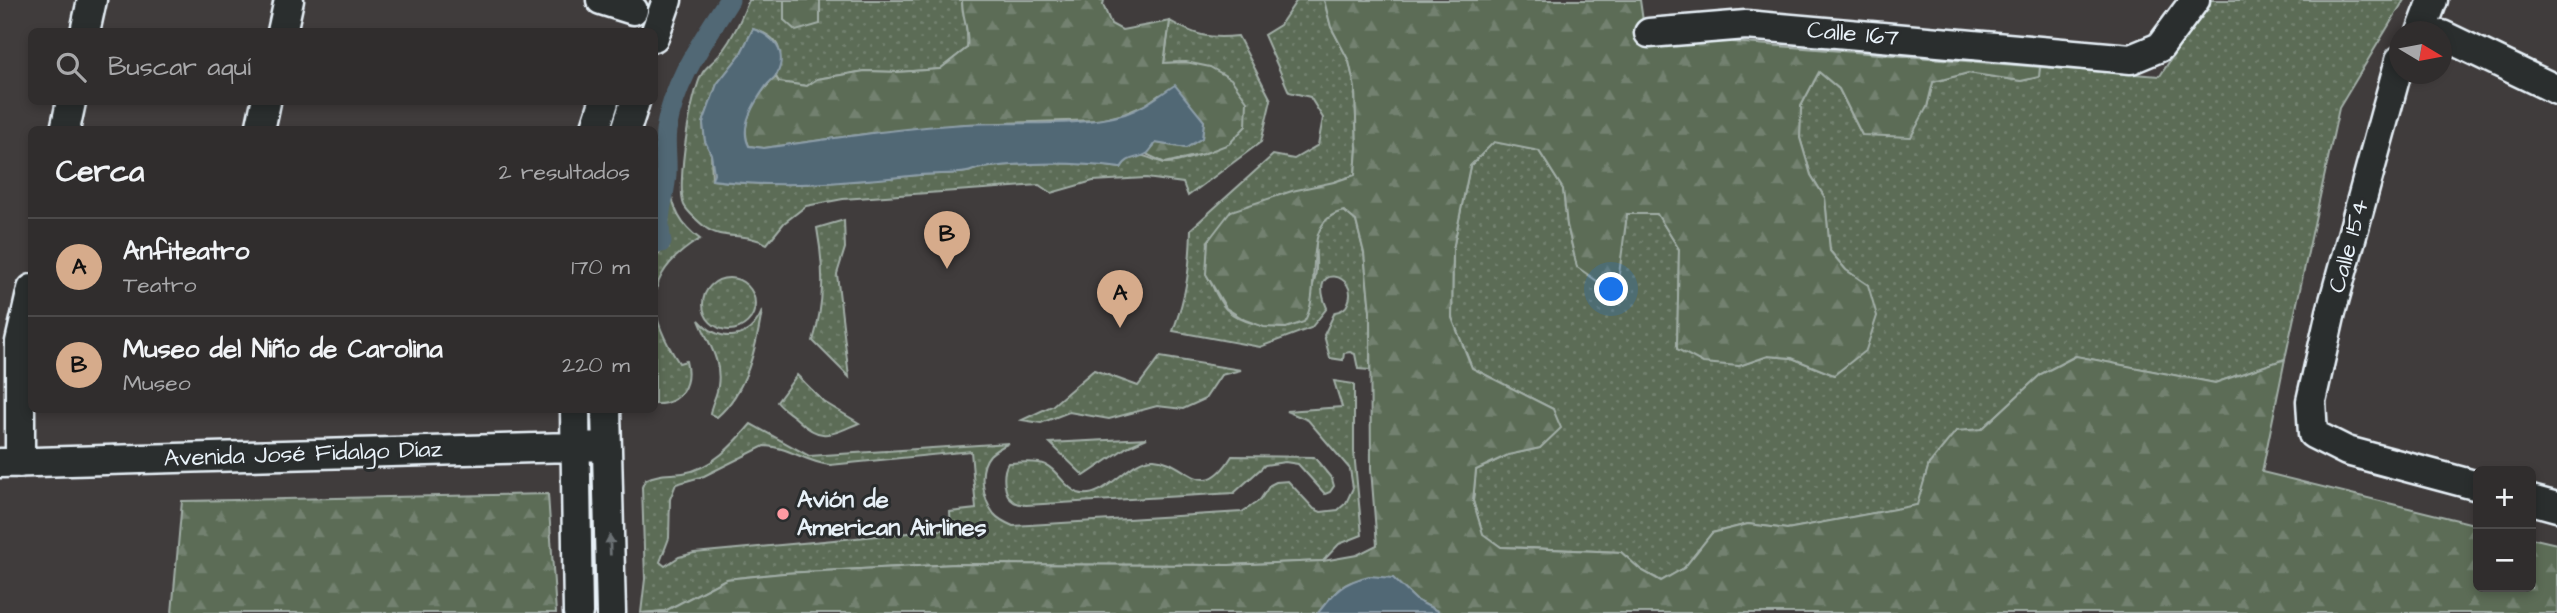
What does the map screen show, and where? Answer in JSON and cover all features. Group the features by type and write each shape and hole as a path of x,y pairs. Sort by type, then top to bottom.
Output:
{"street":[{"path":"86,28 92,0"},
{"path":"283,28 289,0"},
{"path":"601,0 632,14"},
{"path":"657,28 667,0"},
{"name":"Calle 167","path":"1649,33 1745,12 2131,59 2160,47 2194,0"},
{"path":"2431,21 2433,0"},
{"path":"2452,41 2557,90"},
{"name":"Calle 154","path":"2393,84 2331,312 2311,401 2313,434 2347,451 2473,485"},
{"path":"66,126 70,105"},
{"path":"261,126 265,105"},
{"path":"596,126 603,105"},
{"path":"627,126 634,105"},
{"path":"10,463 17,342 28,303"},
{"path":"575,413 578,613"},
{"path":"606,413 611,613"},
{"name":"Avenida José Fidalgo Díaz","path":"10,463 607,446"},
{"path":"2536,501 2557,507"}],"green space":[{"path":"749,0 784,0 784,20 820,24 820,0 962,0 967,48 940,69 865,71 817,79 807,86 779,82 776,77 780,60 778,46 769,36 753,29 740,55 717,84 703,123 705,141 711,154 712,180 764,184 816,183 969,172 980,168 1034,164 1121,168 1136,155 1169,163 1203,154 1186,62 1164,63 1170,21 1203,35 1238,36 1271,100 1261,142 1188,196 1183,183 1146,178 1093,181 1051,193 1039,185 843,199 806,206 784,223 767,244 751,238 712,232 686,208 682,195 686,138 698,82 730,40"},
{"path":"784,0 820,0 820,24 796,31 784,20"},
{"path":"962,0 1104,0 1103,5 1111,24 1122,30 1170,21 1164,63 1186,62 1210,67 1231,79 1247,101 1246,126 1229,144 1203,154 1165,163 1146,154 1156,143 1186,148 1202,138 1204,121 1180,93 1159,95 1145,105 1124,114 1099,120 966,124 764,148 749,146 746,137 748,118 763,91 776,77 779,82 807,86 817,79 865,71 940,69 967,48"},
{"path":"1297,0 1324,0 1331,27 1349,61 1355,88 1355,175 1334,182 1206,273 1220,302 1232,314 1254,324 1286,328 1313,285 1316,274 1317,231 1330,215 1344,211 1356,221 1364,253 1370,311 1370,370 1358,369 1355,354 1350,352 1344,353 1343,360 1330,358 1324,335 1335,312 1347,305 1350,293 1342,279 1334,277 1323,283 1322,293 1327,308 1311,328 1260,347 1173,331 1187,280 1191,229 1273,155 1294,159 1318,145 1323,118 1310,97 1289,92 1264,35 1280,25"},
{"path":"1324,0 1640,0 1645,35 2040,67 2039,77 2021,81 1968,73 1933,82 1927,107 1911,137 1862,135 1839,89 1819,72 1801,106 1800,138 1811,175 1825,198 1830,251 1846,270 1868,285 1877,316 1866,350 1834,375 1792,358 1768,356 1739,366 1703,363 1677,349 1679,249 1657,214 1627,214 1618,282 1607,288 1577,267 1567,225 1563,189 1539,151 1494,142 1470,166 1453,249 1452,318 1472,368 1553,409 1561,428 1540,448 1508,455 1476,470 1473,501 1483,534 1501,547 1621,552 1641,570 1661,581 1684,568 1712,533 1748,524 1787,529 1917,505 1929,464 1956,431 1982,429 2041,374 2076,356 2215,383 2285,359 2262,472 2473,524 2473,592 2536,592 2536,539 2557,544 2557,613 1441,613 1416,600 1393,578 1357,580 1350,583 1335,593 1318,613 643,613 665,611 726,579 784,573 956,564 1229,565 1323,561 1357,555 1377,545 1371,469 1370,311 1364,253 1356,221 1344,211 1330,217 1321,227 1316,241 1310,308 1304,322 1286,328 1264,327 1245,320 1226,308 1206,274 1208,241 1231,211 1292,191 1355,175 1355,88 1349,61 1331,27"},
{"path":"2209,0 2404,0 2339,108 2285,359 2215,383 2075,356 2041,374 1982,429 1929,464 1918,505 1787,529 1748,524 1712,533 1684,568 1661,581 1641,570 1621,552 1501,547 1483,535 1473,501 1476,470 1508,455 1540,448 1553,409 1472,368 1452,318 1453,249 1470,166 1494,141 1539,151 1563,189 1567,225 1577,267 1624,236 1627,214 1657,214 1679,249 1677,349 1739,366 1768,356 1792,358 1834,375 1868,285 1846,270 1830,251 1825,198 1811,175 1800,138 1801,106 1819,72 1839,89 1862,135 1927,107 1933,82 1968,73 2021,81 2038,77 2040,67 2160,76"},
{"path":"670,185 679,216 687,228 700,239 681,252 668,266 658,284 658,256 667,242 663,216"},
{"path":"844,220 845,248 837,274 849,377 813,341 820,312 822,284 817,228"},
{"path":"729,278 739,280 747,286 753,294 753,314 747,322 739,328 729,330 719,328 711,322 705,314 703,304 705,294 711,286 719,280"},
{"path":"762,311 757,340 743,382 736,395 717,417 710,414 717,390 718,368 699,320 716,333 734,336 750,328"},
{"path":"658,318 679,363 686,361 685,385 682,392 671,401 658,404"},
{"path":"1160,357 1241,370 1221,375 1205,399 1183,409 1157,406 1109,419 1069,412 1041,423 1022,420 1052,406 1094,370 1138,386"},
{"path":"797,375 824,402 859,423 827,434 814,432 806,427 777,402"},
{"path":"1334,381 1354,384 1354,452 1362,535 1339,544 1323,561 1229,565 956,564 784,573 726,579 665,611 641,613 645,579 642,487 645,480 659,475 693,471 703,466 729,447 751,424 809,456 1009,443 992,453 986,461 983,485 994,514 1013,526 1242,512 1260,500 1270,485 1288,481 1314,509 1321,512 1338,510 1346,503 1353,488 1350,469 1308,420 1286,411 1342,407","holes":["764,446 830,465 971,451 976,509 950,512 951,529 694,553 679,557 665,566 660,562 669,538 670,499 676,484 704,476"]},
{"path":"1147,438 1127,447 1084,476 1050,443"},
{"path":"1232,456 1314,457 1332,479 1334,486 1325,494 1298,464 1285,462 1265,465 1234,493 1026,505 1010,499 1005,484 1008,463 1046,465 1073,490 1088,494 1107,486 1144,461 1166,461 1194,477 1203,479 1212,477 1221,470"},
{"path":"548,494 556,613 172,613 182,501"}],"water":[{"path":"753,29 773,41 781,59 777,74 761,93 749,115 746,139 749,146 764,148 940,126 1088,121 1125,114 1175,85 1204,121 1202,138 1186,148 1156,143 1148,153 1130,159 1121,168 1034,164 815,184 712,180 714,173 711,154 705,141 703,123 717,84 740,55"},
{"path":"1369,576 1393,578 1416,600 1441,613 1318,613 1340,589 1352,581"}],"waterway":[{"path":"661,242 659,216 666,174 665,141 670,112 691,62 729,0"}],"place":[{"name":"Museo del Niño de Carolina","path":"947,269"},
{"name":"Anfiteatro","path":"1120,328"},
{"name":"Avión de American Airlines","path":"783,514"}]}
